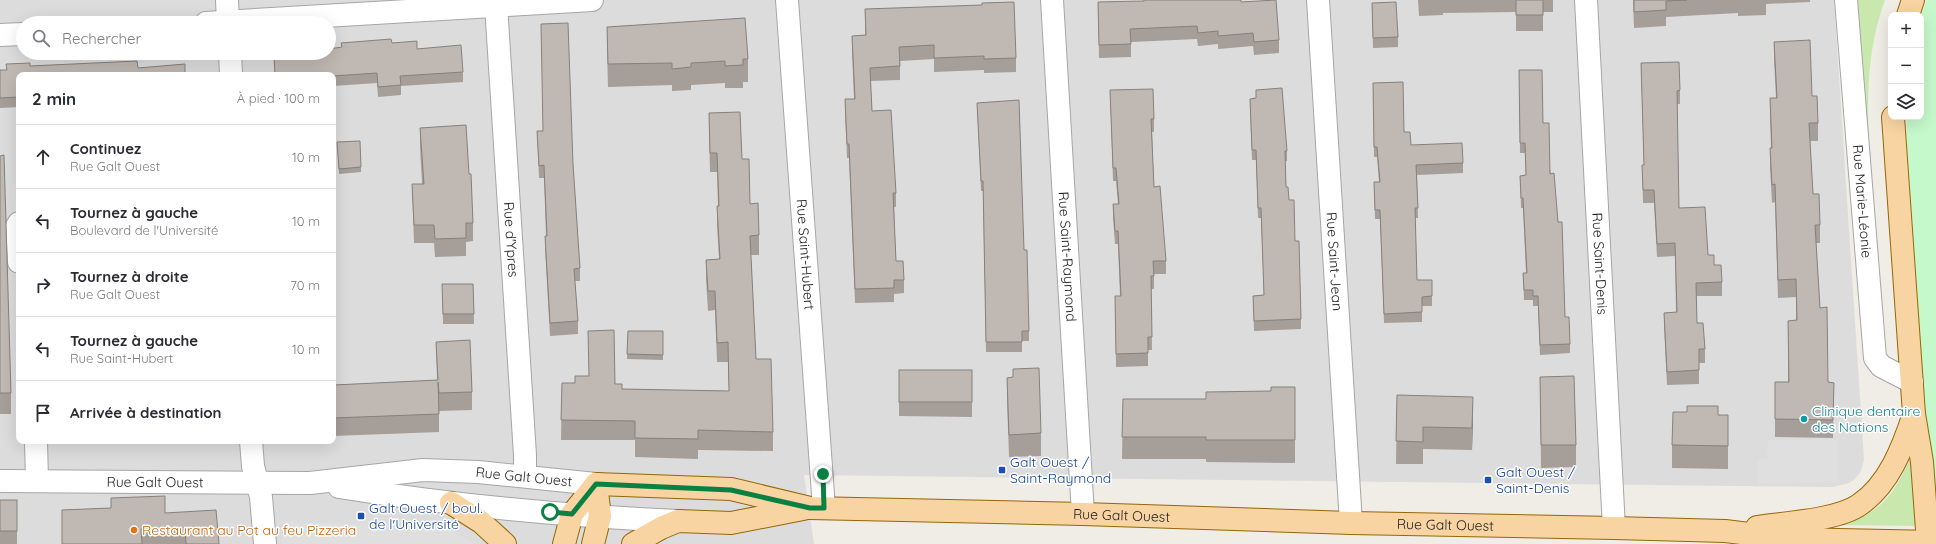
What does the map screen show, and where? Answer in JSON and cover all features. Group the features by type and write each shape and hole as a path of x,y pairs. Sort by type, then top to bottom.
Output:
{"main road":[{"path":"1909,12 1913,0"},
{"path":"1893,120 1914,414 1922,462 1932,543"},
{"path":"1725,531 1824,517 1858,506 1880,487 1890,471 1908,434 1914,414"},
{"name":"Rue Galt Ouest","path":"596,484 731,490 817,508 1083,514 1351,523 1725,531 1790,539 1932,543"},
{"path":"564,544 572,514 596,484"},
{"path":"593,544 600,516 596,484"},
{"path":"451,503 481,522 505,544"},
{"path":"633,544 661,528 678,521 731,523 817,508"}],"street":[{"path":"227,0 228,16"},
{"path":"323,16 592,0"},
{"name":"Rue Saint-Hubert","path":"787,0 817,508"},
{"name":"Rue Saint-Raymond","path":"1052,0 1083,514"},
{"name":"Rue Saint-Jean","path":"1318,0 1351,523"},
{"name":"Rue Saint-Denis","path":"1586,0 1614,528"},
{"name":"Rue Marie-Léonie","path":"1846,0 1875,358 1880,366 1912,382"},
{"name":"Rue d'Ypres","path":"496,5 525,455 525,475"},
{"path":"0,35 16,34"},
{"path":"230,60 231,72"},
{"path":"36,444 37,481"},
{"path":"251,444 264,518 265,544"},
{"name":"Rue Galt Ouest","path":"310,483 422,470 525,475 596,484"},
{"name":"Rue Galt Ouest","path":"0,481 310,483 451,503 572,514 678,521"}],"shaded area":[{"path":"0,0 1834,0 1864,460 1861,471 1855,479 1849,483 1833,487 804,475 814,544 0,544"},
{"path":"12,184 16,184 16,255"},
{"path":"1768,440 1838,440 1838,483 1758,483 1758,459 1767,459"},
{"path":"282,522 441,526 475,544 282,544"}],"green space":[{"path":"1856,0 1885,0 1878,20 1874,40 1869,81 1868,122 1870,164"},
{"path":"1927,0 1936,0 1936,503 1930,481 1906,143 1907,120 1924,120 1924,12 1922,12"},
{"path":"1913,454 1918,526 1841,525 1856,520 1878,507 1900,480"}],"building":[{"path":"1144,0 1241,0 1241,2 1276,0 1279,40 1254,42 1253,33 1218,36 1218,31 1198,33 1197,26 1130,29 1131,44 1099,45 1098,2"},
{"path":"1516,0 1543,0 1543,15 1516,15"},
{"path":"1634,0 1687,0 1666,1 1666,10 1634,12"},
{"path":"1014,2 1016,58 984,59 984,56 934,58 934,45 899,47 900,66 870,68 872,111 891,110 896,193 893,193 896,261 903,261 904,280 894,280 894,288 855,289 849,144 847,144 845,99 855,99 852,36 866,35 865,9 982,5 982,3"},
{"path":"1396,2 1398,37 1373,38 1372,3"},
{"path":"745,18 748,59 743,59 743,65 725,66 725,61 691,63 691,67 672,69 672,63 608,64 607,27"},
{"path":"568,23 573,164 580,268 574,269 578,321 550,323 545,236 547,236 544,165 539,166 537,131 543,131 541,24"},
{"path":"391,39 392,43 417,41 417,49 461,45 463,72 400,76 401,85 378,87 377,73 336,76 336,72 275,72 274,60 336,60 336,48 342,47 341,43"},
{"path":"1810,40 1812,96 1817,96 1818,123 1809,123 1813,194 1819,194 1820,225 1815,225 1820,308 1827,307 1828,382 1834,383 1833,420 1775,419 1775,382 1789,382 1788,321 1797,320 1796,279 1778,280 1775,184 1772,185 1770,148 1772,148 1770,98 1777,98 1774,42"},
{"path":"137,61 138,68 185,64 185,72 16,72 16,97 0,98 0,70 7,70 6,64 30,63 30,66"},
{"path":"1679,62 1680,90 1677,91 1679,208 1705,207 1708,255 1714,255 1714,265 1721,265 1722,282 1696,283 1697,323 1703,323 1705,349 1699,349 1699,370 1667,372 1664,313 1677,312 1675,243 1657,244 1654,190 1643,190 1642,165 1644,165 1641,63"},
{"path":"1519,70 1542,70 1543,123 1549,123 1550,174 1554,173 1558,222 1562,222 1565,317 1569,317 1570,344 1540,345 1538,296 1533,296 1533,290 1524,290 1523,273 1527,273 1523,198 1521,198 1520,176 1526,175 1525,143 1520,143"},
{"path":"1403,82 1404,132 1410,132 1411,145 1462,143 1463,163 1416,165 1418,208 1415,208 1417,280 1432,280 1432,296 1422,297 1422,312 1384,314 1380,210 1375,210 1374,182 1380,182 1377,147 1374,147 1373,83"},
{"path":"1282,88 1287,151 1285,151 1286,187 1288,187 1289,200 1294,200 1295,241 1299,241 1301,319 1254,321 1253,296 1264,295 1261,208 1258,208 1256,150 1252,150 1250,99 1256,98 1256,90"},
{"path":"1153,89 1154,119 1151,119 1154,187 1160,186 1166,261 1153,261 1154,276 1151,276 1152,337 1148,337 1148,353 1116,354 1115,296 1121,296 1118,231 1115,231 1113,204 1119,204 1116,168 1113,168 1110,90"},
{"path":"1019,100 1024,250 1027,250 1029,331 1022,331 1022,342 986,342 983,181 981,181 977,103"},
{"path":"740,112 742,159 749,159 750,204 758,203 759,235 750,236 756,359 771,359 773,432 698,430 698,439 635,438 635,421 561,420 562,383 575,383 575,376 589,376 588,331 614,330 615,384 622,384 622,389 729,391 728,342 717,343 715,291 708,291 706,260 720,259 717,206 719,206 717,153 710,153 709,113"},
{"path":"466,125 469,174 471,174 473,223 466,223 466,238 435,239 434,225 414,225 412,184 424,184 420,128"},
{"path":"360,141 361,167 339,169 337,142"},
{"path":"4,155 11,393 0,393 0,156"},
{"path":"442,284 473,284 474,314 443,314"},
{"path":"628,331 663,331 663,355 627,354"},
{"path":"470,340 472,392 439,393 438,382 439,414 336,418 336,385 438,380 436,342"},
{"path":"1039,368 1041,433 1009,435 1007,378 1013,377 1013,369"},
{"path":"899,370 972,370 972,402 899,402"},
{"path":"1574,376 1576,445 1541,445 1540,377"},
{"path":"1271,387 1295,387 1295,440 1206,440 1206,437 1122,437 1123,399 1206,399 1206,392 1271,391"},
{"path":"1397,395 1473,397 1472,428 1423,427 1423,442 1396,441"},
{"path":"1687,406 1718,406 1718,415 1728,415 1728,446 1672,445 1673,412 1687,412"},
{"path":"165,496 165,513 216,510 219,544 186,544 185,528 141,529 142,544 62,544 62,510 111,508 111,498"},
{"path":"0,500 17,500 17,531 0,531"}],"place":[{"name":"Clinique dentaire des Nations","path":"1804,419"},
{"name":"Galt Ouest / Saint-Raymond","path":"1002,470"},
{"name":"Galt Ouest / Saint-Denis","path":"1488,480"},
{"name":"Galt Ouest / boul. de l'Université","path":"361,516"},
{"name":"Restaurant au Pot au feu Pizzeria","path":"134,530"}],"route":[{"path":"550,512 572,514 596,484 731,490 810,508 824,508 823,474"}]}
